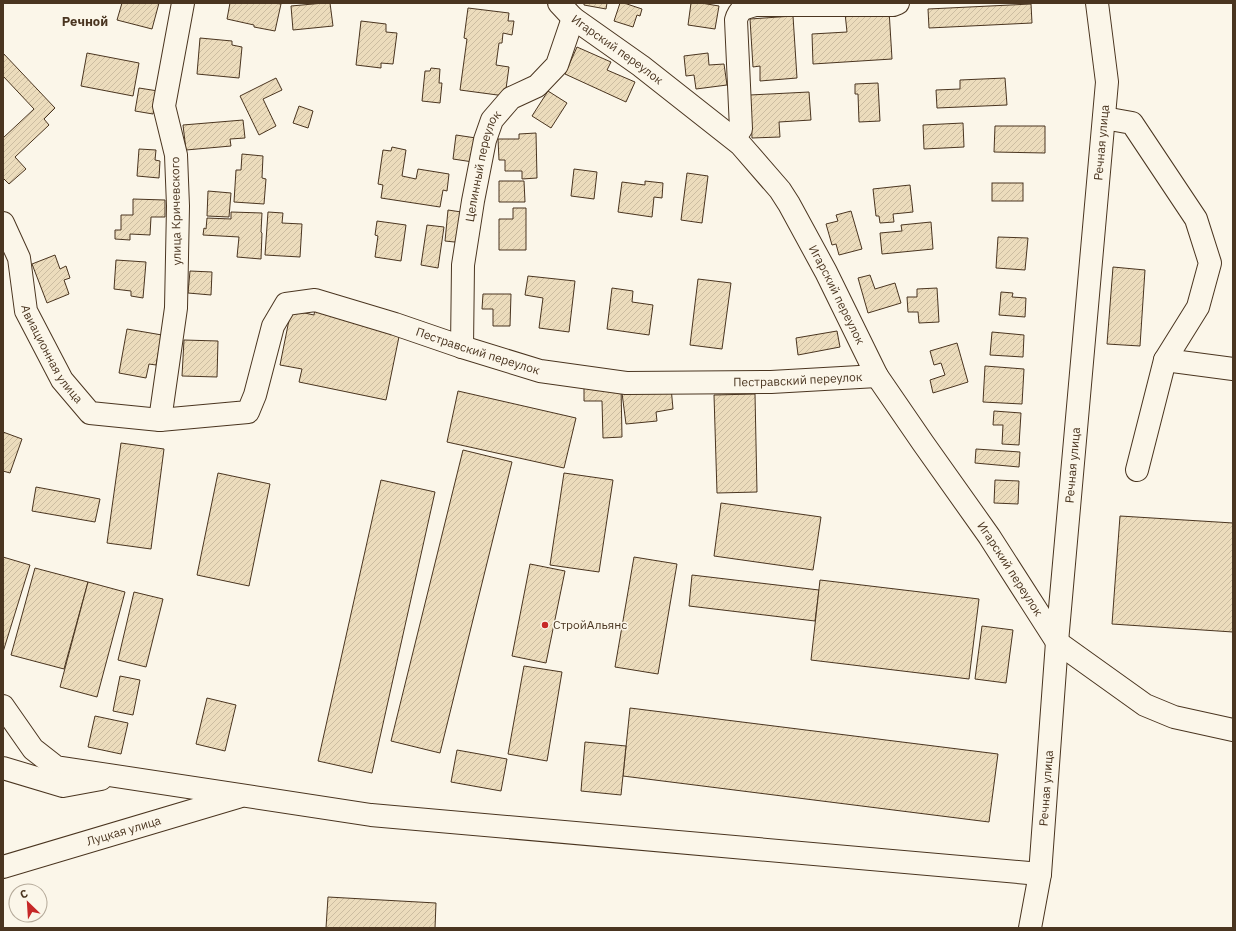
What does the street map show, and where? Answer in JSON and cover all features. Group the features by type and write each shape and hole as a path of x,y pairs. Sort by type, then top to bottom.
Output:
{"street":[{"name":"улица Кричевского","path":"160,420 176,308 178,206 176,155 164,106 182,3"},
{"path":"741,129 736,20 741,11 755,5 893,5 898,3"},
{"name":"Речная улица","path":"1030,928 1040,874 1057,642 1107,82 1097,3"},
{"name":"Целинный переулок","path":"462,347 463,265 473,201 487,133 492,120 511,98 536,86 557,65 566,11"},
{"name":"Игарский переулок","path":"566,11 641,66 740,144 775,185 789,204 826,272 877,376 922,443 989,536 1057,642"},
{"path":"1104,118 1132,123 1196,219 1210,263 1198,307 1165,360 1137,470"},
{"name":"Авиационная улица","path":"3,223 19,258 26,311 62,380 90,413 160,420"},
{"name":"Пестравский переулок","path":"160,420 248,412 255,395 273,326 286,304 316,300 540,371 626,383 771,382 877,376"},
{"path":"1165,360 1233,369"},
{"path":"1057,642 1145,705 1174,717 1233,730"},
{"path":"3,706 33,749 56,767 372,814 1040,874"},
{"path":"3,768 63,786 116,776"},
{"name":"Луцкая улица","path":"3,867 244,795"}],"building":[{"path":"122,3 159,3 152,29 117,20"},
{"path":"230,3 281,4 275,31 254,27 254,25 227,19"},
{"path":"330,3 333,26 293,30 291,6"},
{"path":"584,3 607,3 606,9 584,5"},
{"path":"620,3 642,9 640,16 637,15 633,27 614,21"},
{"path":"691,3 719,6 715,29 688,25"},
{"path":"1031,4 1032,23 929,28 928,9"},
{"path":"468,8 509,13 508,21 514,21 512,35 503,33 502,43 499,43 496,65 509,67 505,96 460,90 467,39 464,38"},
{"path":"889,10 892,59 813,64 812,34 847,32 845,13"},
{"path":"793,16 797,78 760,81 760,66 753,67 750,19"},
{"path":"361,21 386,24 386,32 397,33 393,64 381,63 381,68 356,65"},
{"path":"200,38 232,41 232,45 242,47 239,78 197,74"},
{"path":"577,47 611,62 607,70 635,82 626,102 565,74"},
{"path":"3,53 55,108 44,119 49,125 15,157 26,169 9,184 3,178 3,138 34,109 3,76"},
{"path":"87,53 139,63 133,96 81,86"},
{"path":"708,53 709,65 724,64 727,85 696,89 694,75 686,76 684,56"},
{"path":"431,68 440,69 439,83 442,83 440,103 422,101 425,71 430,71"},
{"path":"276,78 282,90 263,99 276,126 259,135 240,96"},
{"path":"1005,78 1007,105 937,108 936,90 960,89 960,80"},
{"path":"878,83 880,121 859,122 858,94 855,94 855,84"},
{"path":"139,88 158,91 153,114 135,111"},
{"path":"548,91 567,103 551,128 532,116"},
{"path":"809,92 811,120 779,122 780,137 752,138 750,95"},
{"path":"299,106 313,111 308,128 293,123"},
{"path":"243,120 245,138 230,139 231,146 186,150 183,125"},
{"path":"963,123 964,147 924,149 923,125"},
{"path":"995,126 1045,126 1045,153 994,152"},
{"path":"536,133 537,178 522,179 522,171 505,171 505,160 499,160 498,139 519,139 519,134"},
{"path":"456,135 476,138 473,162 453,159"},
{"path":"392,147 406,150 402,176 416,179 418,169 449,174 447,191 443,190 440,207 381,198 383,185 378,184 383,150 391,151"},
{"path":"139,149 156,150 155,160 160,161 159,178 137,176"},
{"path":"242,154 263,156 262,178 266,179 264,204 234,202 236,170 241,170"},
{"path":"574,169 597,172 594,199 571,196"},
{"path":"687,173 708,176 702,223 681,220"},
{"path":"499,181 524,181 525,202 499,202"},
{"path":"645,181 663,183 662,198 654,197 652,217 618,212 622,182 645,185"},
{"path":"992,183 1023,183 1023,201 992,201"},
{"path":"910,185 913,212 893,214 894,222 880,223 879,216 876,216 873,189"},
{"path":"208,191 231,193 229,217 207,216"},
{"path":"133,199 165,200 165,217 151,217 150,235 130,234 130,240 115,239 115,230 121,230 121,215 133,215"},
{"path":"513,208 526,208 526,250 499,250 499,219 513,219"},
{"path":"448,210 468,213 464,243 445,241"},
{"path":"851,211 862,249 839,255 836,244 832,245 826,224 838,221 836,215"},
{"path":"231,212 262,213 261,259 237,257 239,237 203,235 204,228 206,229 207,218 231,219"},
{"path":"268,212 283,213 282,223 302,224 300,257 265,255"},
{"path":"377,221 406,225 401,261 375,257 378,236 375,235"},
{"path":"931,222 933,249 882,254 880,233 902,231 901,225"},
{"path":"427,225 444,227 438,268 421,265"},
{"path":"998,237 1028,238 1025,270 996,268"},
{"path":"55,255 60,269 66,266 70,278 64,280 69,294 47,303 32,264"},
{"path":"116,260 146,262 143,298 131,296 131,291 114,289"},
{"path":"1113,267 1145,270 1140,346 1107,344"},
{"path":"190,271 212,272 211,295 188,293"},
{"path":"870,275 875,289 895,283 901,303 868,313 858,278"},
{"path":"528,276 575,281 569,332 539,328 543,298 525,295"},
{"path":"698,279 731,283 722,349 690,345"},
{"path":"612,288 633,291 632,302 653,305 649,335 607,329"},
{"path":"937,288 939,322 919,323 918,312 908,312 907,297 917,297 917,289"},
{"path":"1001,292 1013,293 1012,297 1026,298 1025,317 999,315"},
{"path":"483,294 511,294 510,326 493,326 493,309 482,309"},
{"path":"315,309 401,327 386,400 299,382 302,369 280,365 291,310 314,315"},
{"path":"127,329 162,335 156,365 149,364 146,378 119,373"},
{"path":"837,331 840,347 798,355 796,338"},
{"path":"992,332 1024,335 1023,357 990,355"},
{"path":"184,340 218,341 217,377 182,376"},
{"path":"957,343 968,382 933,393 930,380 945,375 941,363 934,365 930,351"},
{"path":"985,366 1024,369 1022,404 983,402"},
{"path":"584,386 621,386 622,437 603,438 602,401 584,401"},
{"path":"671,387 673,409 656,412 657,421 626,424 622,393"},
{"path":"458,391 576,418 564,468 447,442"},
{"path":"755,394 757,492 717,493 714,395"},
{"path":"994,411 1021,413 1019,445 1002,444 1003,425 993,425"},
{"path":"3,432 22,439 10,473 3,471"},
{"path":"121,443 164,449 151,549 107,543"},
{"path":"976,449 1020,452 1019,467 975,463"},
{"path":"463,450 512,462 440,753 391,741"},
{"path":"218,473 270,484 249,586 197,575"},
{"path":"564,473 613,480 599,572 550,565"},
{"path":"381,480 435,492 372,773 318,761"},
{"path":"995,480 1019,481 1018,504 994,503"},
{"path":"36,487 100,499 95,522 32,511"},
{"path":"721,503 821,517 813,570 714,556"},
{"path":"1120,516 1233,523 1233,632 1112,624"},
{"path":"3,557 30,565 3,652"},
{"path":"634,557 677,564 658,674 615,667"},
{"path":"530,564 565,571 546,663 512,656"},
{"path":"35,568 88,582 64,669 11,655"},
{"path":"692,575 819,590 815,621 689,606"},
{"path":"820,580 979,599 969,679 811,660"},
{"path":"88,582 125,592 97,697 60,687"},
{"path":"134,592 163,599 146,667 118,660"},
{"path":"982,626 1013,630 1006,683 975,679"},
{"path":"524,666 562,672 547,761 508,754"},
{"path":"120,676 140,680 133,715 113,711"},
{"path":"207,698 236,705 225,751 196,744"},
{"path":"630,708 998,754 989,822 623,776"},
{"path":"95,716 128,723 121,754 88,747"},
{"path":"585,742 626,746 621,795 581,791"},
{"path":"457,750 507,759 501,791 451,782"},
{"path":"328,897 436,903 435,928 326,928"}],"place":[{"name":"СтройАльянс","path":"545,625"}],"district":[{"name":"Речной","path":"85,21"}]}
